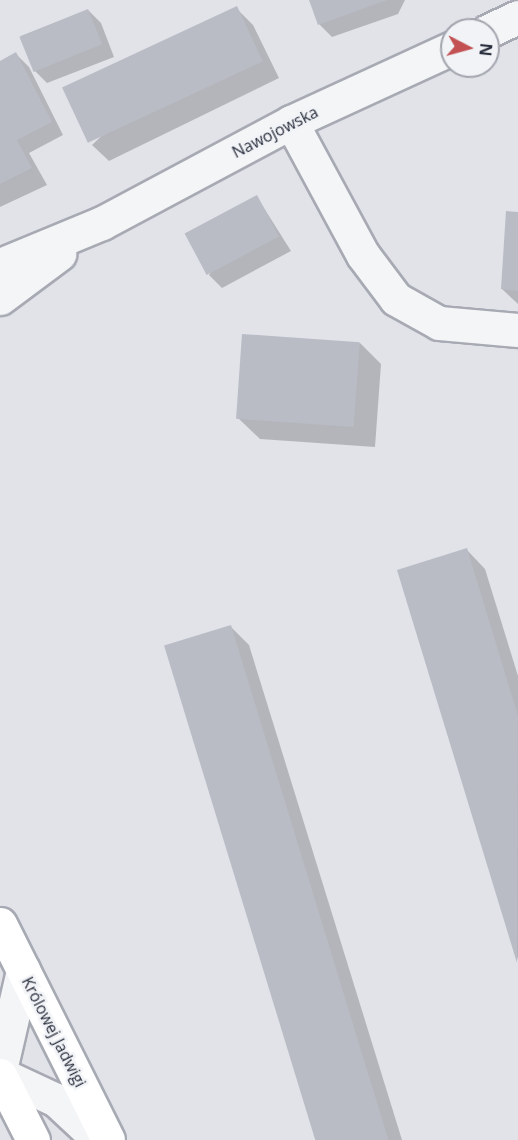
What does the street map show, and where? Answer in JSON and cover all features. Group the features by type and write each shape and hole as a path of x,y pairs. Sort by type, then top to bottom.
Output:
{"main road":[{"name":"Królowej Jadwigi","path":"0,924 108,1140"},
{"path":"0,1073 33,1140"}],"street":[{"path":"500,25 518,17"},
{"name":"Nawojowska","path":"0,265 102,223 291,122 440,54"},
{"path":"291,122 363,255 396,299 439,323 518,330"},
{"name":"Nawojowska","path":"0,298 102,223"},
{"path":"23,970 0,1073 56,1100 99,1140"}],"building":[{"path":"309,0 387,0 318,25"},
{"path":"237,6 263,61 88,143 62,88"},
{"path":"88,9 102,44 34,72 19,37"},
{"path":"16,52 52,122 17,140 32,168 0,184 0,61"},
{"path":"257,195 279,236 207,275 185,233"},
{"path":"506,211 518,212 518,291 501,289"},
{"path":"242,334 360,342 354,427 236,419"},
{"path":"467,548 518,716 517,963 397,570"},
{"path":"231,625 388,1140 315,1140 164,645"}]}
